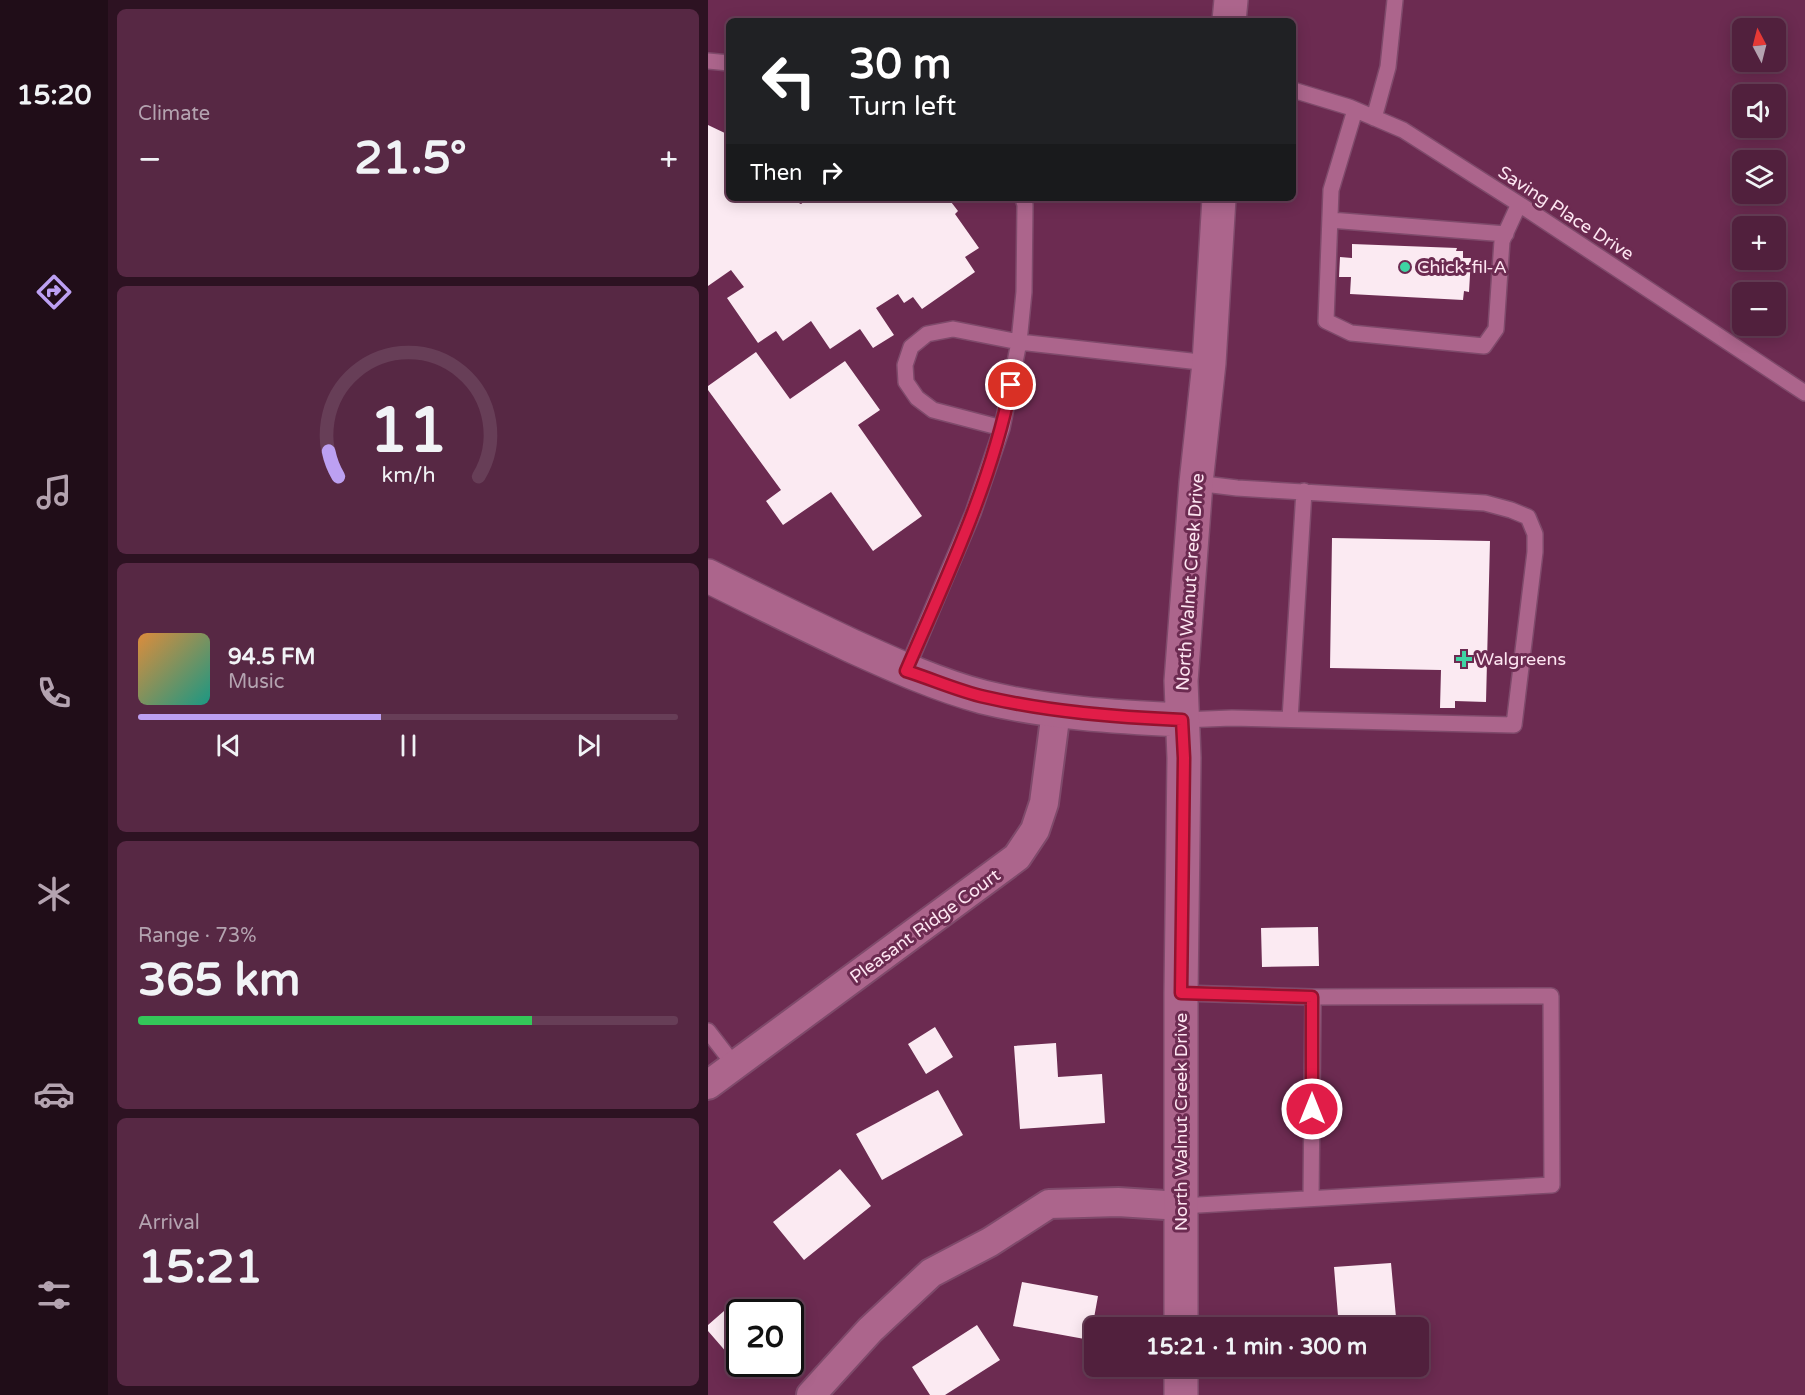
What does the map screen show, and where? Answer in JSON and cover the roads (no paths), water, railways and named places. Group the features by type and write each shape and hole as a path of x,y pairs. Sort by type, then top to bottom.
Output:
{"main road":[{"path":"1229,18 1231,0"},
{"name":"North Walnut Creek Drive","path":"1181,1317 1184,758 1181,681 1196,483 1209,363 1218,201"},
{"path":"708,576 906,671 983,697 1056,711 1182,720"},
{"path":"1181,1377 1181,1395"}],"street":[{"name":"Pleasant Ridge Court","path":"708,1084 1017,857 1035,831 1044,803 1056,711"},
{"path":"811,1395 870,1330 931,1273 990,1242 1049,1204 1118,1202 1182,1206"}],"lane":[{"path":"1374,118 1388,67 1395,0"},
{"path":"708,61 726,63"},
{"name":"Saving Place Drive","path":"1296,91 1355,110 1403,130 1805,393"},
{"path":"1355,110 1331,190 1326,321 1351,333 1484,346 1496,329 1502,241 1519,204"},
{"path":"906,671 973,513 1002,428 1019,342 1024,292 1024,201"},
{"path":"1330,220 1506,234"},
{"path":"1002,428 933,410 916,398 906,382 905,364 911,347 927,334 953,329 1019,342 1209,363"},
{"path":"1182,720 1232,718 1514,725 1535,552 1535,534 1528,517 1485,502 1237,488 1196,483"},
{"path":"1290,720 1304,491"},
{"path":"1181,993 1312,997 1551,996 1552,1185 1182,1206"},
{"path":"1311,1198 1312,997"},
{"path":"708,1031 735,1066"}],"place":[{"name":"Chick-fil-A","path":"1405,267"},
{"name":"Walgreens","path":"1464,659"}]}
